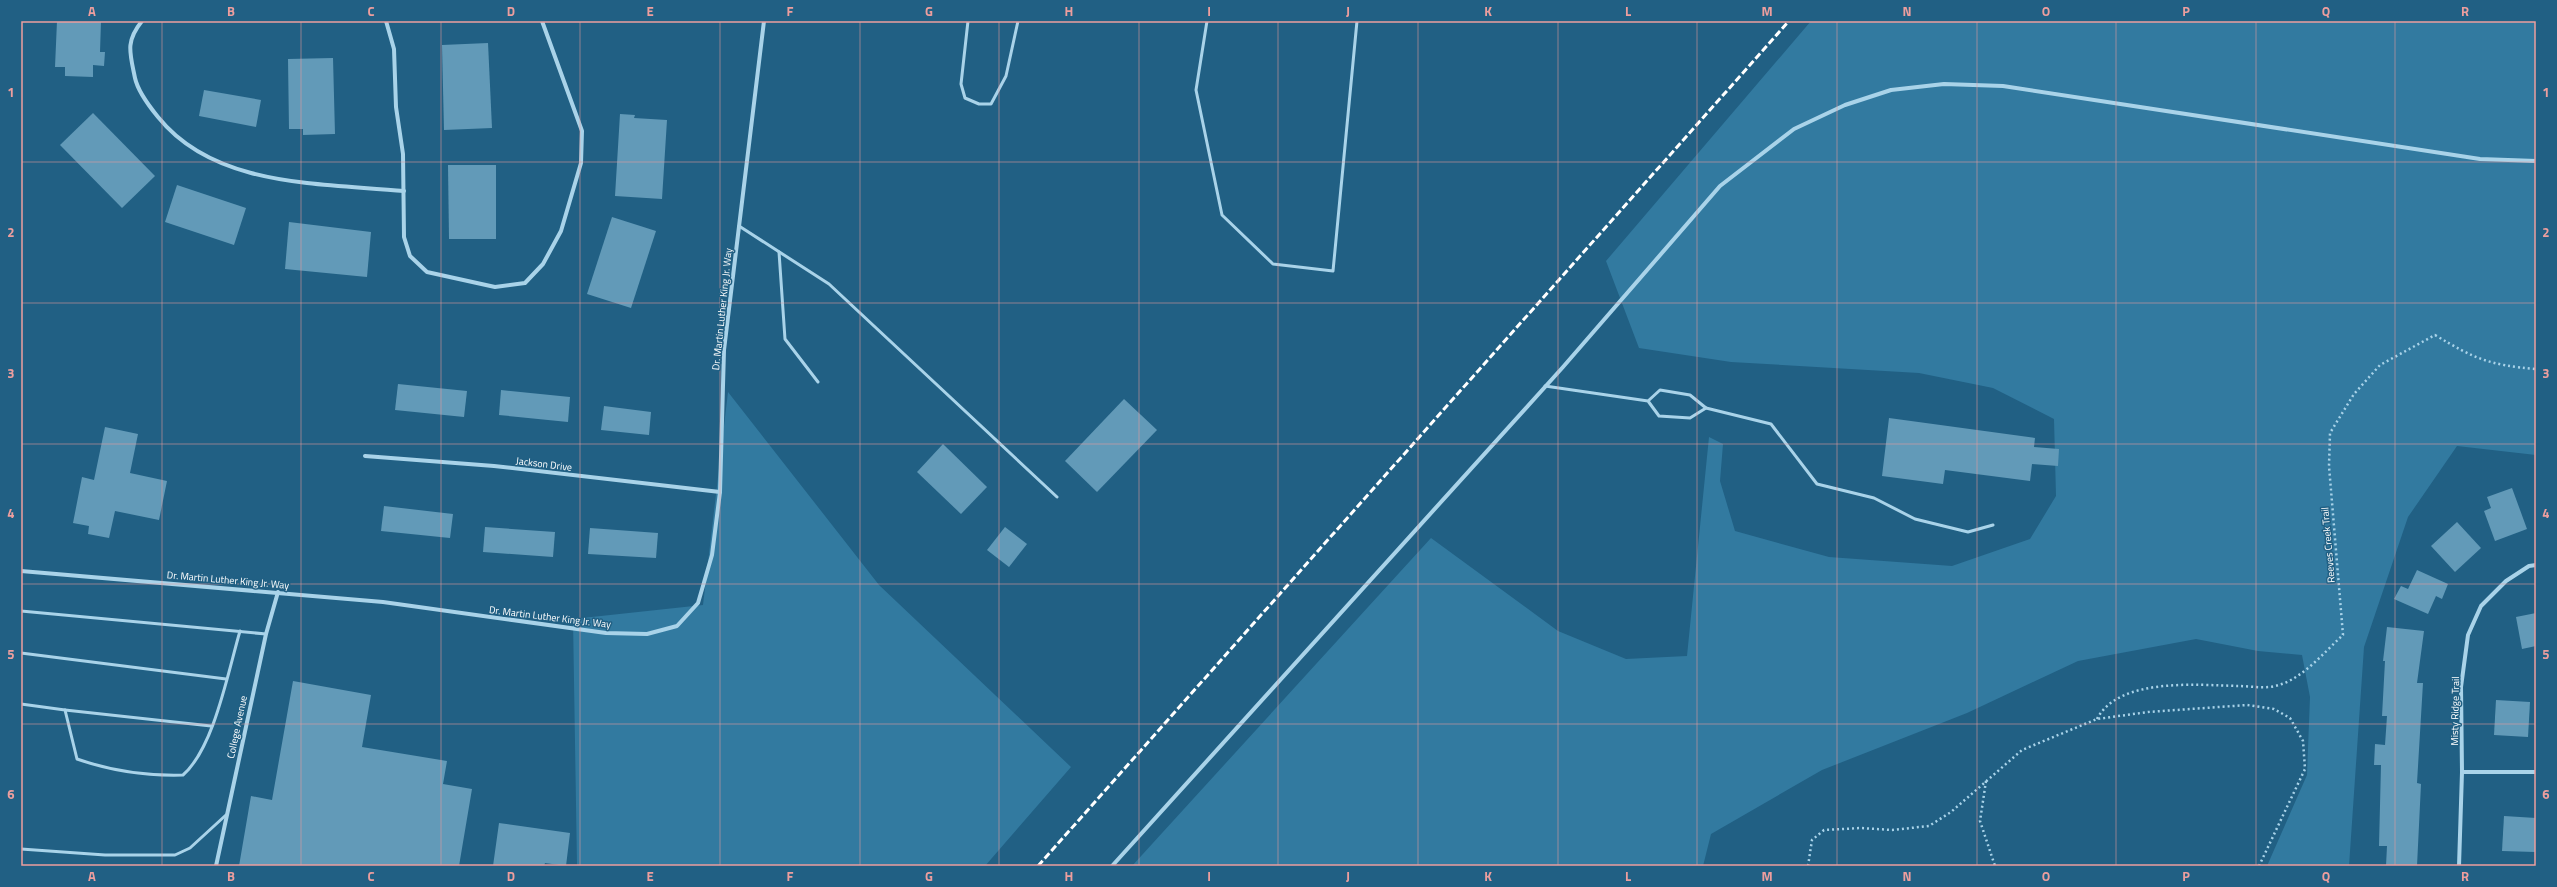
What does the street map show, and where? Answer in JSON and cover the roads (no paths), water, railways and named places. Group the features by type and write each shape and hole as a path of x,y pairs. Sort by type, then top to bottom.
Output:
{"street":[{"path":"142,21 131,34 130,55 137,84 164,125 187,146 219,162 266,178 404,191"},
{"path":"386,21 394,49 396,107 403,154 404,237 410,256 427,272 495,287 525,284 543,264 561,231 581,163 582,131 542,21"},
{"name":"Dr. Martin Luther King Jr. Way","path":"21,571 383,602 606,633 647,634 677,626 698,603 712,555 720,492 724,350 764,21"},
{"path":"1112,866 1545,386 1720,186 1794,128 1845,105 1891,90 1944,84 2003,86 2480,159 2536,161"},
{"name":"Jackson Drive","path":"365,456 494,466 720,492"},
{"name":"Misty Ridge Trail","path":"2458,866 2462,772 2461,687 2468,635 2481,606 2506,581 2529,566 2536,565"},
{"name":"College Avenue","path":"216,866 266,634 278,592"},
{"path":"2462,772 2536,772"}],"lane":[{"path":"968,21 960,84 965,98 979,104 990,104 1006,76 1018,21"},
{"path":"1207,21 1196,90 1222,215 1273,264 1333,272 1357,21"},
{"path":"739,226 829,284 1057,497"},
{"path":"779,252 785,339 818,382"},
{"path":"1545,386 1648,401 1659,416 1690,418 1706,408"},
{"path":"1648,401 1660,390 1690,395 1706,408 1771,424 1817,484 1874,498 1915,519 1968,532 1993,525"},
{"path":"21,611 266,634"},
{"path":"65,710 77,759 97,766 165,775 183,775 191,768 202,751 240,631"},
{"path":"21,653 226,678"},
{"path":"21,704 211,726"},
{"path":"21,849 105,855 176,855 190,848 226,815"}],"railway":[{"path":"1038,866 1789,21"}]}
